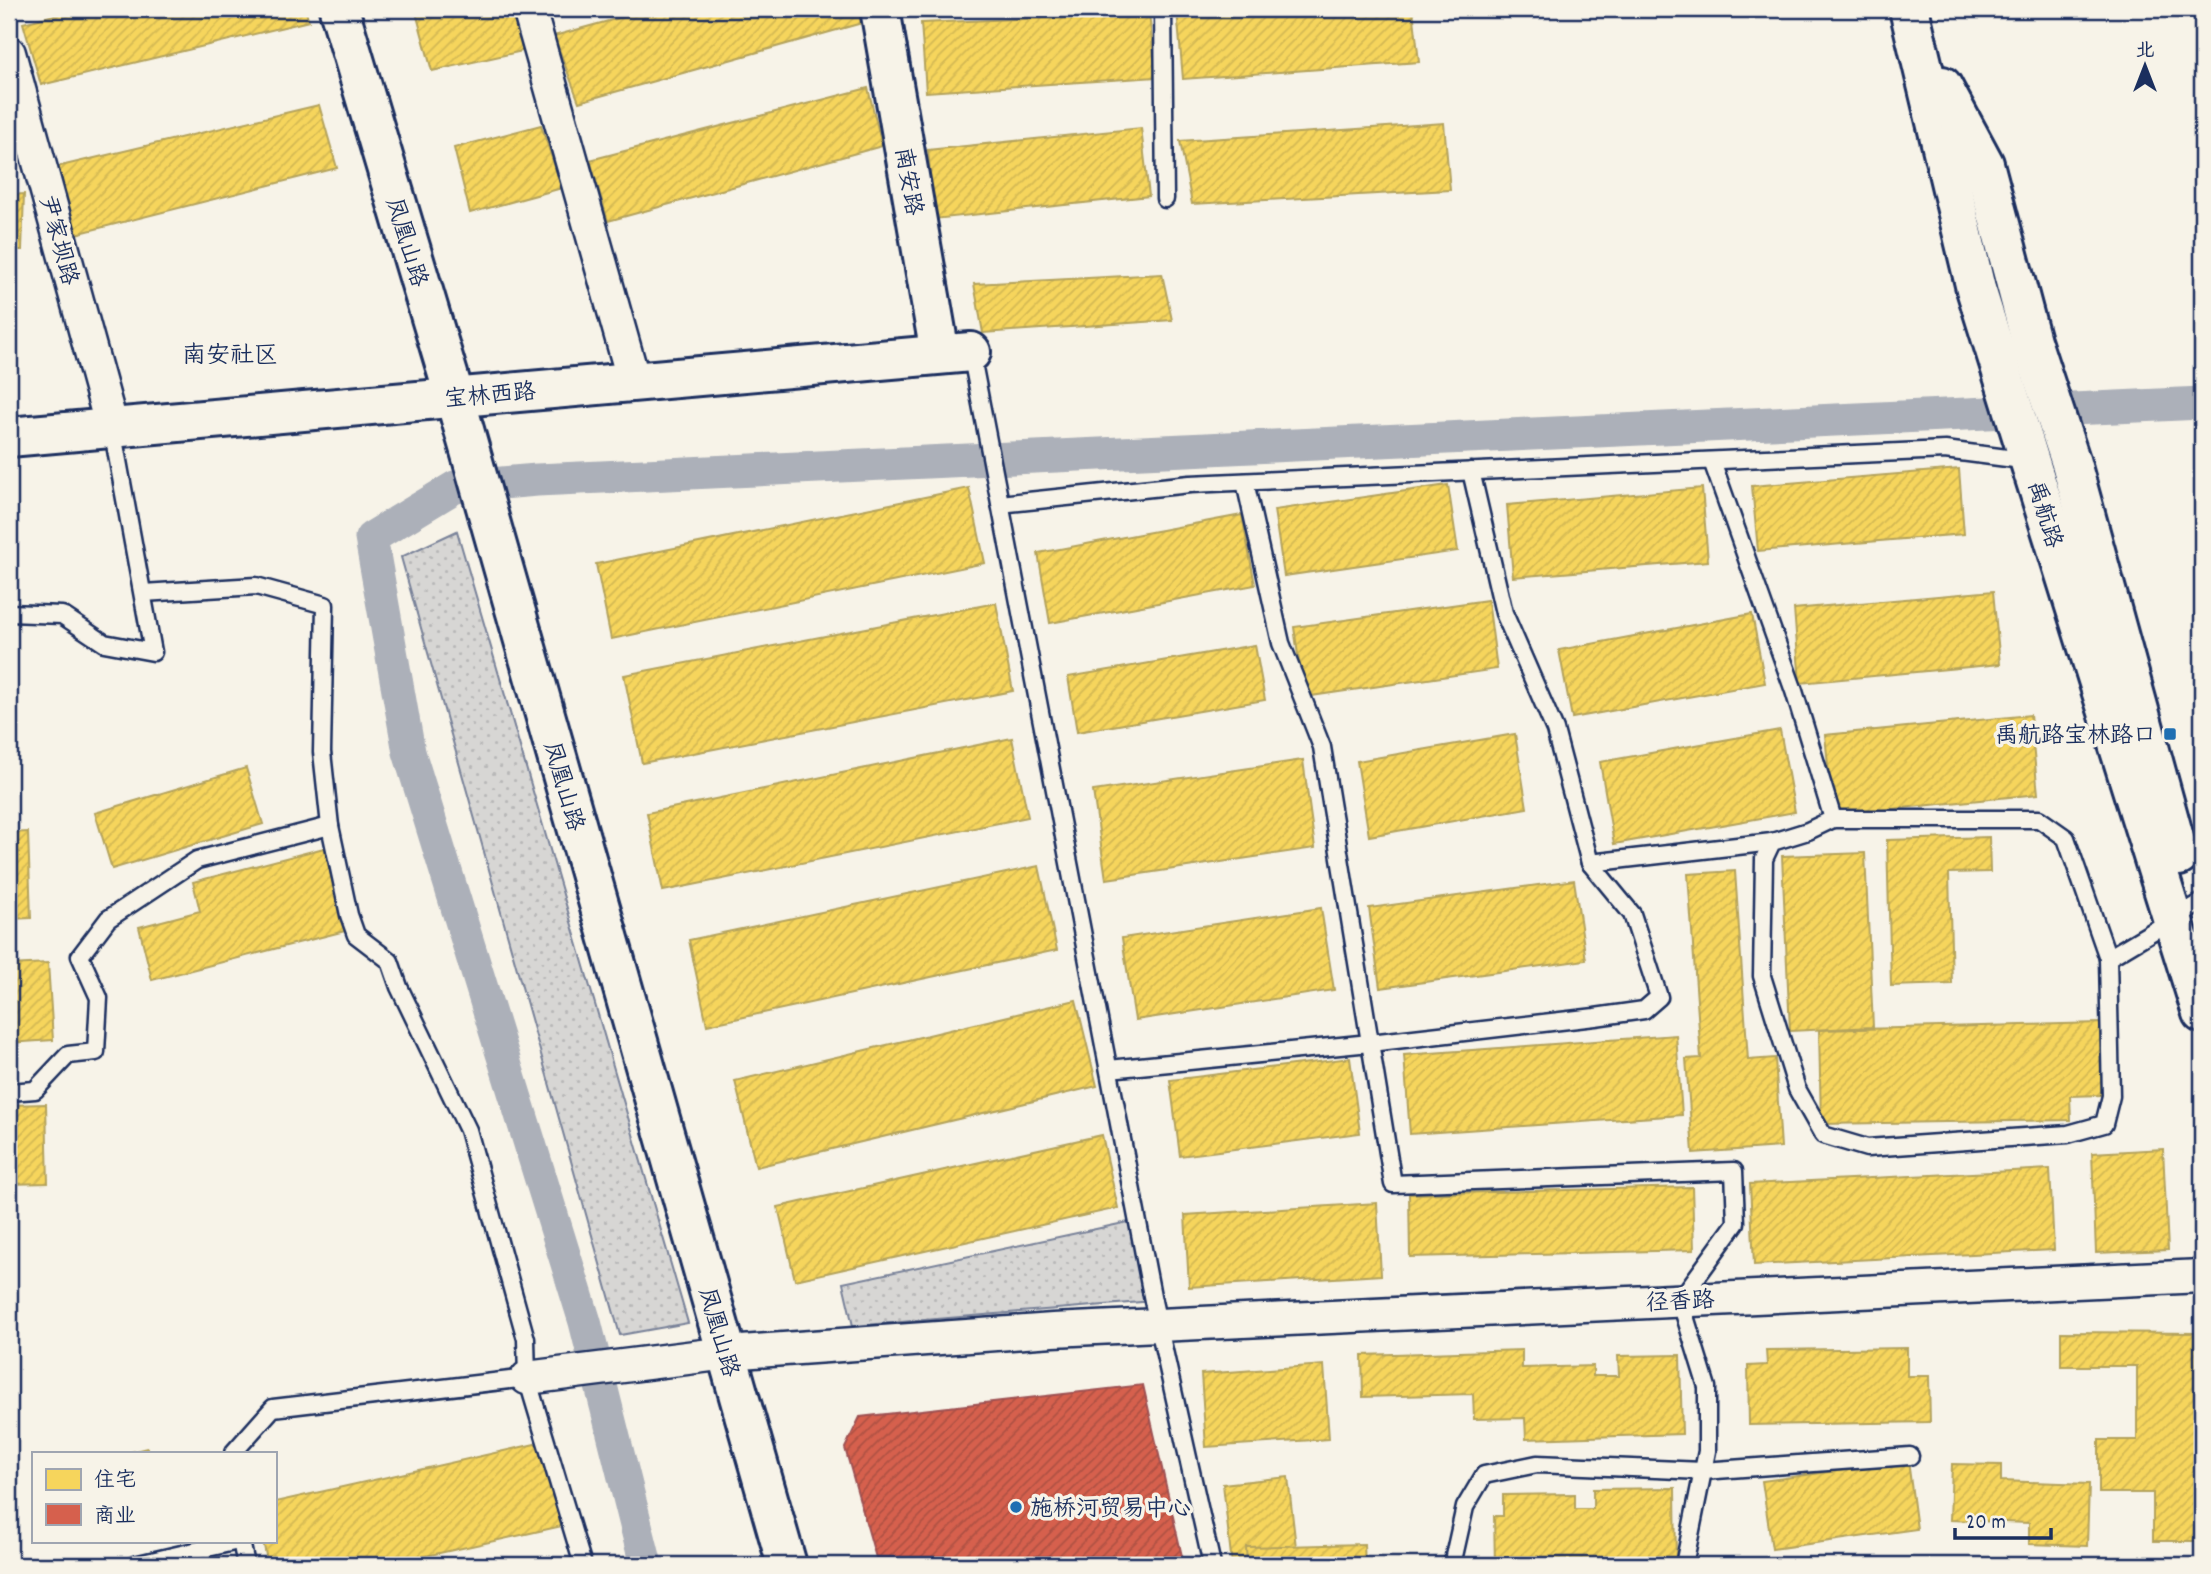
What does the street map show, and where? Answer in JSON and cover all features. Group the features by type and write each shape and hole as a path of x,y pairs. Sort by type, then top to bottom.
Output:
{"street":[{"name":"凤凰山路","path":"339,9 455,398 787,1565"},
{"path":"529,9 634,382"},
{"name":"南安路","path":"880,9 955,353"},
{"name":"禹航路","path":"1909,9 1976,289 1993,343 2048,457 2193,916 2202,1013"},
{"name":"禹航路","path":"1917,9 1930,65 1984,164 2031,341 2048,457"},
{"name":"尹家坝路","path":"9,53 112,428"},
{"name":"宝林西路","path":"9,437 955,353"},
{"name":"径香路","path":"542,1376 727,1353 1158,1324 2202,1276"}],"lane":[{"path":"1163,9 1165,199"},
{"path":"955,353 986,433 1158,1324 1212,1565"},
{"path":"9,613 61,615 104,642 153,652 112,428"},
{"path":"1000,504 1190,484 1471,471 1945,450 2048,457"},
{"path":"1712,461 1794,691 1832,819"},
{"path":"1108,1069 1370,1043 1644,1010 1659,997 1632,914 1590,863 1555,730 1504,612 1471,471"},
{"path":"1245,482 1281,642 1322,747 1394,1184 1734,1171 1735,1223 1680,1300 1707,1387 1707,1451 1684,1565"},
{"path":"143,593 256,586 325,605 322,752 330,826 349,915 356,935 390,961 399,987 468,1130 526,1339 542,1376 583,1565"},
{"path":"1590,863 1772,842 1808,831 1832,819 2039,819 2066,838 2108,958 2111,1096 2104,1124 2068,1134 1867,1148 1823,1135 1797,1089 1762,976 1764,859 1772,842"},
{"path":"9,1093 35,1090 68,1055 96,1052 99,998 80,956 108,919 197,860 330,826"},
{"path":"2108,958 2193,916"},
{"path":"234,1452 273,1408 542,1376"},
{"path":"1452,1565 1465,1507 1484,1475 1537,1464 1703,1471 1910,1456"},
{"path":"134,1565 236,1542"},
{"path":"240,1542 246,1565"}],"shaded area":[{"path":"457,531 688,1323 620,1335 401,557"},
{"path":"1138,1220 1153,1301 853,1326 843,1283"}],"building: 住宅":[{"path":"78,9 305,9 309,21 41,85 23,23"},
{"path":"415,9 512,9 527,50 432,71"},
{"path":"652,9 858,9 862,23 579,102 554,36"},
{"path":"1413,9 1419,62 1183,79 1177,10"},
{"path":"1149,13 1156,77 926,92 921,23"},
{"path":"868,88 882,146 608,221 590,160"},
{"path":"319,105 337,168 60,238 52,168"},
{"path":"1444,123 1450,190 1192,204 1180,141"},
{"path":"541,125 562,188 470,213 454,148"},
{"path":"1141,128 1149,196 934,219 928,150"},
{"path":"24,194 22,250 9,250 9,195"},
{"path":"1162,274 1172,320 983,333 974,284"},
{"path":"1959,469 1964,534 1758,551 1752,486"},
{"path":"1448,485 1458,551 1284,576 1274,510"},
{"path":"969,488 985,563 611,639 596,564"},
{"path":"1702,488 1708,561 1513,577 1507,505"},
{"path":"1242,515 1255,585 1050,623 1038,553"},
{"path":"1993,591 2000,664 1800,683 1794,609"},
{"path":"1488,600 1497,669 1304,697 1294,627"},
{"path":"996,603 1013,691 642,763 624,675"},
{"path":"1752,614 1765,683 1572,718 1559,650"},
{"path":"1255,645 1265,700 1077,732 1068,677"},
{"path":"2030,715 2038,794 1833,815 1825,735"},
{"path":"1780,730 1795,812 1614,844 1600,762"},
{"path":"1515,734 1527,808 1369,836 1357,761"},
{"path":"1012,738 1028,817 663,891 647,813"},
{"path":"1303,760 1315,848 1106,879 1093,791"},
{"path":"246,768 263,824 112,869 95,813"},
{"path":"28,832 31,918 9,919 9,833"},
{"path":"1989,837 1990,872 1949,873 1952,984 1891,986 1887,840"},
{"path":"324,848 345,931 152,980 139,927 200,911 193,882"},
{"path":"1865,853 1873,1027 1790,1031 1782,856"},
{"path":"1039,866 1057,950 707,1025 689,940"},
{"path":"1735,871 1748,1060 1775,1058 1781,1147 1693,1153 1686,1059 1701,1058 1688,874"},
{"path":"1574,880 1586,960 1380,988 1369,908"},
{"path":"1321,908 1334,990 1135,1020 1122,938"},
{"path":"48,963 53,1040 9,1043 9,965"},
{"path":"1076,1000 1097,1086 756,1167 735,1081"},
{"path":"2101,1023 2102,1095 2070,1096 2071,1120 1821,1124 1819,1030"},
{"path":"1676,1035 1682,1115 1410,1134 1404,1055"},
{"path":"1350,1058 1360,1133 1180,1156 1170,1080"},
{"path":"46,1104 48,1183 9,1184 9,1105"},
{"path":"1102,1135 1118,1208 795,1280 778,1207"},
{"path":"2163,1149 2168,1250 2096,1253 2092,1153"},
{"path":"2050,1169 2054,1250 1754,1265 1750,1184"},
{"path":"1692,1187 1694,1250 1410,1257 1409,1194"},
{"path":"1377,1203 1381,1275 1189,1287 1185,1215"},
{"path":"2061,1332 2202,1333 2202,1541 2153,1541 2153,1493 2099,1493 2099,1440 2137,1440 2137,1366 2061,1366"},
{"path":"1907,1348 1907,1376 1929,1376 1930,1422 1749,1425 1748,1366 1767,1365 1766,1350"},
{"path":"1522,1350 1522,1368 1593,1366 1593,1376 1619,1376 1618,1356 1680,1355 1682,1434 1526,1439 1525,1418 1474,1419 1473,1394 1363,1397 1362,1355"},
{"path":"1324,1365 1329,1439 1206,1447 1201,1374"},
{"path":"544,1442 562,1526 385,1565 268,1565 263,1542 276,1542 276,1502"},
{"path":"147,1448 148,1452 131,1452"},
{"path":"1908,1461 1917,1529 1772,1549 1762,1481"},
{"path":"1952,1464 2001,1465 2001,1481 2089,1484 2087,1546 2029,1544 2029,1523 1950,1520"},
{"path":"1288,1477 1298,1565 1232,1565 1223,1484"},
{"path":"1675,1488 1676,1565 1495,1565 1494,1516 1503,1516 1503,1495 1575,1494 1575,1509 1593,1509 1593,1489"},
{"path":"1364,1544 1365,1565 1247,1565 1246,1547"}],"building: 商业":[{"name":"施桥河贸易中心","path":"1143,1385 1184,1565 878,1565 845,1448 860,1417"}],"waterway":[{"path":"646,1565 585,1322 409,752 371,538 455,487 537,480 2202,403"}],"place":[{"name":"禹航路宝林路口","path":"2170,734"},
{"name":"施桥河贸易中心","path":"1016,1507"}],"district":[{"name":"南安社区","path":"230,354"}]}
